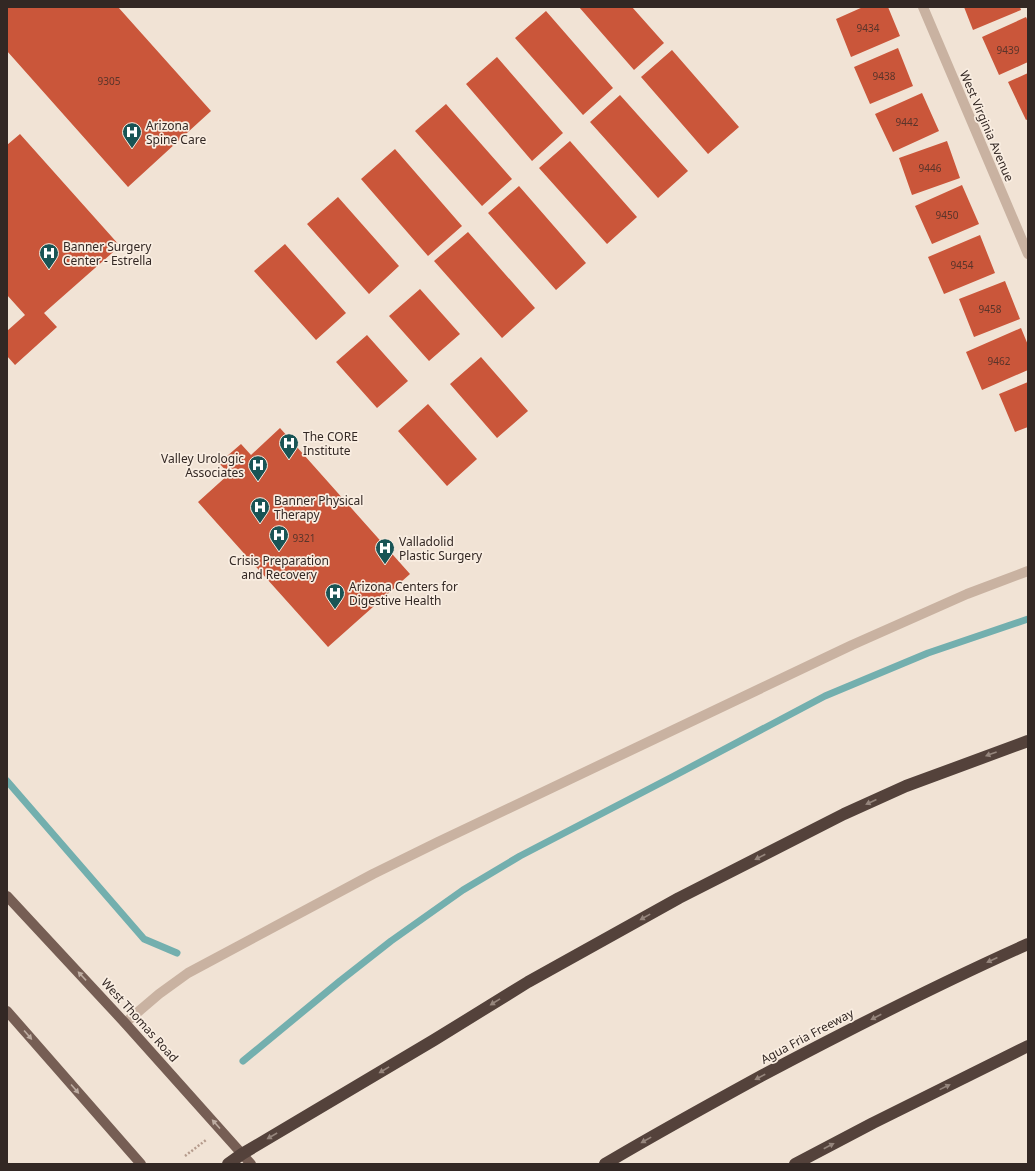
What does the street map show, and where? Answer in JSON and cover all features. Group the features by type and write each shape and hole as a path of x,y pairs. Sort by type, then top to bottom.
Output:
{"highway":[{"path":"228,1164 242,1154 434,1040 528,982 679,898 844,814 906,786 1028,741"},
{"name":"Agua Fria Freeway","path":"605,1164 728,1094 813,1048 907,1000 1028,944"},
{"path":"795,1164 872,1123 1028,1046"}],"main road":[{"name":"West Thomas Road","path":"7,896 125,1023 251,1164"},
{"path":"7,1011 141,1164"}],"street":[{"name":"West Virginia Avenue","path":"923,7 1028,254"},
{"path":"125,1023 159,994 188,973 373,874 852,645 967,594 1028,571"}],"path":[{"path":"185,1156 211,1135"}],"building":[{"path":"7,7 118,7 211,111 128,187 7,51"},
{"path":"579,7 632,7 664,43 634,70"},
{"path":"863,7 888,7 900,36 851,57 836,19"},
{"path":"964,7 1020,7 1021,10 973,30"},
{"path":"546,11 613,88 583,115 515,38"},
{"path":"1026,17 1028,21 1028,62 999,75 982,37"},
{"path":"898,48 913,86 870,104 854,67"},
{"path":"672,50 739,127 708,154 641,77"},
{"path":"497,57 563,133 532,161 466,84"},
{"path":"1028,73 1028,119 1026,120 1008,82"},
{"path":"922,93 939,131 893,152 875,114"},
{"path":"620,95 688,171 658,198 590,122"},
{"path":"446,104 512,179 482,206 415,131"},
{"name":"Banner Surgery Center - Estrella","path":"20,134 120,246 44,313 57,327 15,365 7,356 7,331 25,315 7,295 7,145"},
{"path":"570,141 637,217 607,244 539,168"},
{"path":"947,141 960,178 912,195 899,158"},
{"path":"395,149 462,226 428,256 361,179"},
{"path":"962,185 979,224 932,244 915,206"},
{"path":"519,186 586,263 556,290 488,213"},
{"path":"338,197 399,266 369,294 307,224"},
{"path":"468,232 535,308 502,338 434,261"},
{"path":"980,235 995,273 944,294 928,257"},
{"path":"285,244 346,313 316,340 254,271"},
{"path":"1005,281 1020,319 974,337 959,299"},
{"path":"420,289 460,334 429,361 389,316"},
{"path":"1021,328 1028,345 1028,370 982,390 966,352"},
{"path":"367,335 408,381 377,408 336,362"},
{"path":"481,357 528,411 497,438 450,384"},
{"path":"1028,382 1028,427 1015,432 999,394"},
{"path":"428,404 477,459 447,486 398,431"},
{"path":"280,428 410,574 328,647 198,502 229,474 219,463 241,444 251,455"}],"waterway":[{"path":"243,1061 391,941 463,890 520,856 825,696 928,653 1028,619"},
{"path":"7,781 144,939 177,953"}],"place":[{"name":"Arizona Spine Care","path":"132,149"},
{"name":"Banner Surgery Center - Estrella","path":"49,270"},
{"name":"The CORE Institute","path":"289,460"},
{"name":"Valley Urologic Associates","path":"258,482"},
{"name":"Banner Physical Therapy","path":"260,524"},
{"name":"Crisis Preparation and Recovery","path":"279,552"},
{"name":"Valladolid Plastic Surgery","path":"385,565"},
{"name":"Arizona Centers for Digestive Health","path":"335,610"}]}
